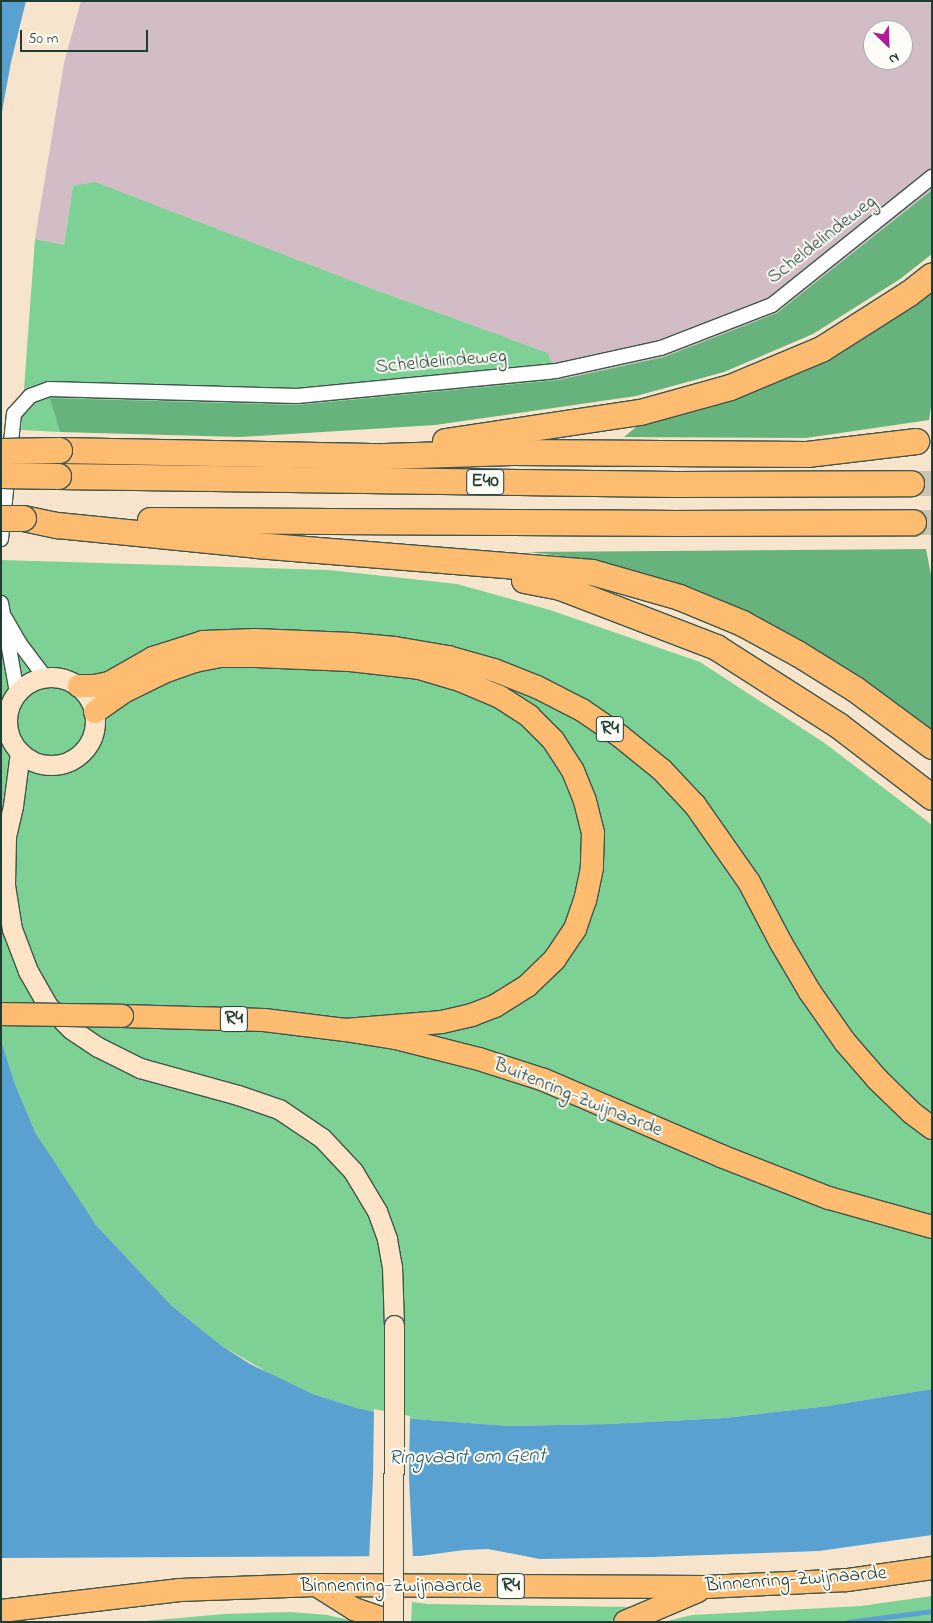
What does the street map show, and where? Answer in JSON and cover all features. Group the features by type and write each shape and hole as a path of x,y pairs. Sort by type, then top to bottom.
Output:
{"highway":[{"path":"240,454 437,442 640,412 730,387 820,349 909,293 932,275"},
{"path":"1,451 59,450 384,456 512,452 807,454 916,441"},
{"name":"E40","path":"1,475 675,484 911,483"},
{"name":"E40","path":"9,518 57,522 913,522"},
{"path":"57,522 411,559 592,572 679,597 742,623 855,689 932,746"},
{"path":"411,559 560,587 716,647 838,725 932,797"},
{"name":"R4","path":"79,686 94,686 109,682 153,658 176,649 203,642 255,640 395,648 448,657 494,670 537,687 574,706 620,736 662,770 695,805 749,882 781,944 810,992 845,1042 877,1079 912,1113 932,1128"},
{"name":"R4","path":"95,712 125,691 166,671 194,661 221,656 350,660 419,668 460,680 500,696 529,716 553,740 573,771 586,801 593,833 592,868 585,900 574,929 555,959 527,986 495,1006 472,1015 442,1022 346,1030"},
{"name":"Buitenring-Zwijnaarde","path":"1,1014 264,1020 346,1030 406,1040 479,1059 544,1080 722,1156 829,1198 932,1227"},
{"name":"Binnenring-Zwijnaarde","path":"1,1611 180,1590 316,1585 706,1587 847,1580 932,1568"},
{"path":"316,1585 354,1609 392,1622"},
{"name":"R4","path":"625,1622 706,1587"}],"main road":[{"path":"45,677 57,677 79,686 89,698 95,712 92,740 84,751 72,760 59,765 45,765 31,761 20,752 9,734 7,724 8,713 17,693 34,680 45,677"},
{"path":"20,752 13,806 6,836 5,885 12,929 28,971 48,1006 71,1029 98,1047 140,1068 238,1095 279,1109 322,1138 354,1172 377,1211 392,1266 394,1325 392,1622"},
{"path":"13,806 29,781 45,765"}],"street":[{"name":"Scheldelindeweg","path":"1,539 9,518 14,414 30,396 49,389 297,396 556,371 661,348 772,305 932,177"},
{"path":"2,609 20,644 45,677"},
{"path":"2,609 17,693"}],"shaded area":[{"path":"81,1 932,1 932,190 777,313 664,357 558,380 547,353 370,288 73,186 64,245 35,239 64,63"}],"green space":[{"path":"95,182 370,288 548,353 558,380 297,405 51,398 60,432 21,430 35,239 64,245 73,186"},
{"path":"932,190 932,254 900,279 813,334 724,372 636,396 435,425 240,437 60,432 50,398 297,405 558,380 664,357 777,313"},
{"path":"932,288 932,400 929,420 806,438 624,437 642,422"},
{"path":"926,549 932,580 932,730 862,679 803,641 747,612 683,585 595,560 528,552"},
{"path":"1,560 329,570 457,584 550,610 700,662 826,744 932,825 932,1389 828,1406 724,1418 609,1424 510,1426 401,1418 357,1408 313,1394 277,1378 222,1346 172,1306 96,1225 58,1170 36,1134 15,1084 1,1040"},
{"path":"932,1596 932,1622 663,1622 692,1615 861,1606"},
{"path":"412,1602 428,1604 635,1607 609,1622 411,1622"},
{"path":"291,1612 327,1615 358,1622 134,1622 225,1614"}],"water":[{"path":"1,1 26,1 11,62 1,117"},
{"name":"Ringvaart om Gent","path":"1,1040 15,1084 36,1134 96,1225 172,1306 222,1346 250,1364 313,1394 357,1408 401,1418 510,1426 609,1424 724,1418 828,1406 932,1389 932,1535 819,1551 651,1557 540,1559 488,1549 420,1556 1,1558"}],"pier":[{"path":"374,1409 410,1416 409,1478 413,1558 369,1559"}],"waterway":[{"path":"848,1622 932,1611"}],"tunnel":[{"path":"911,483 932,483"},
{"path":"913,522 932,522"}]}
